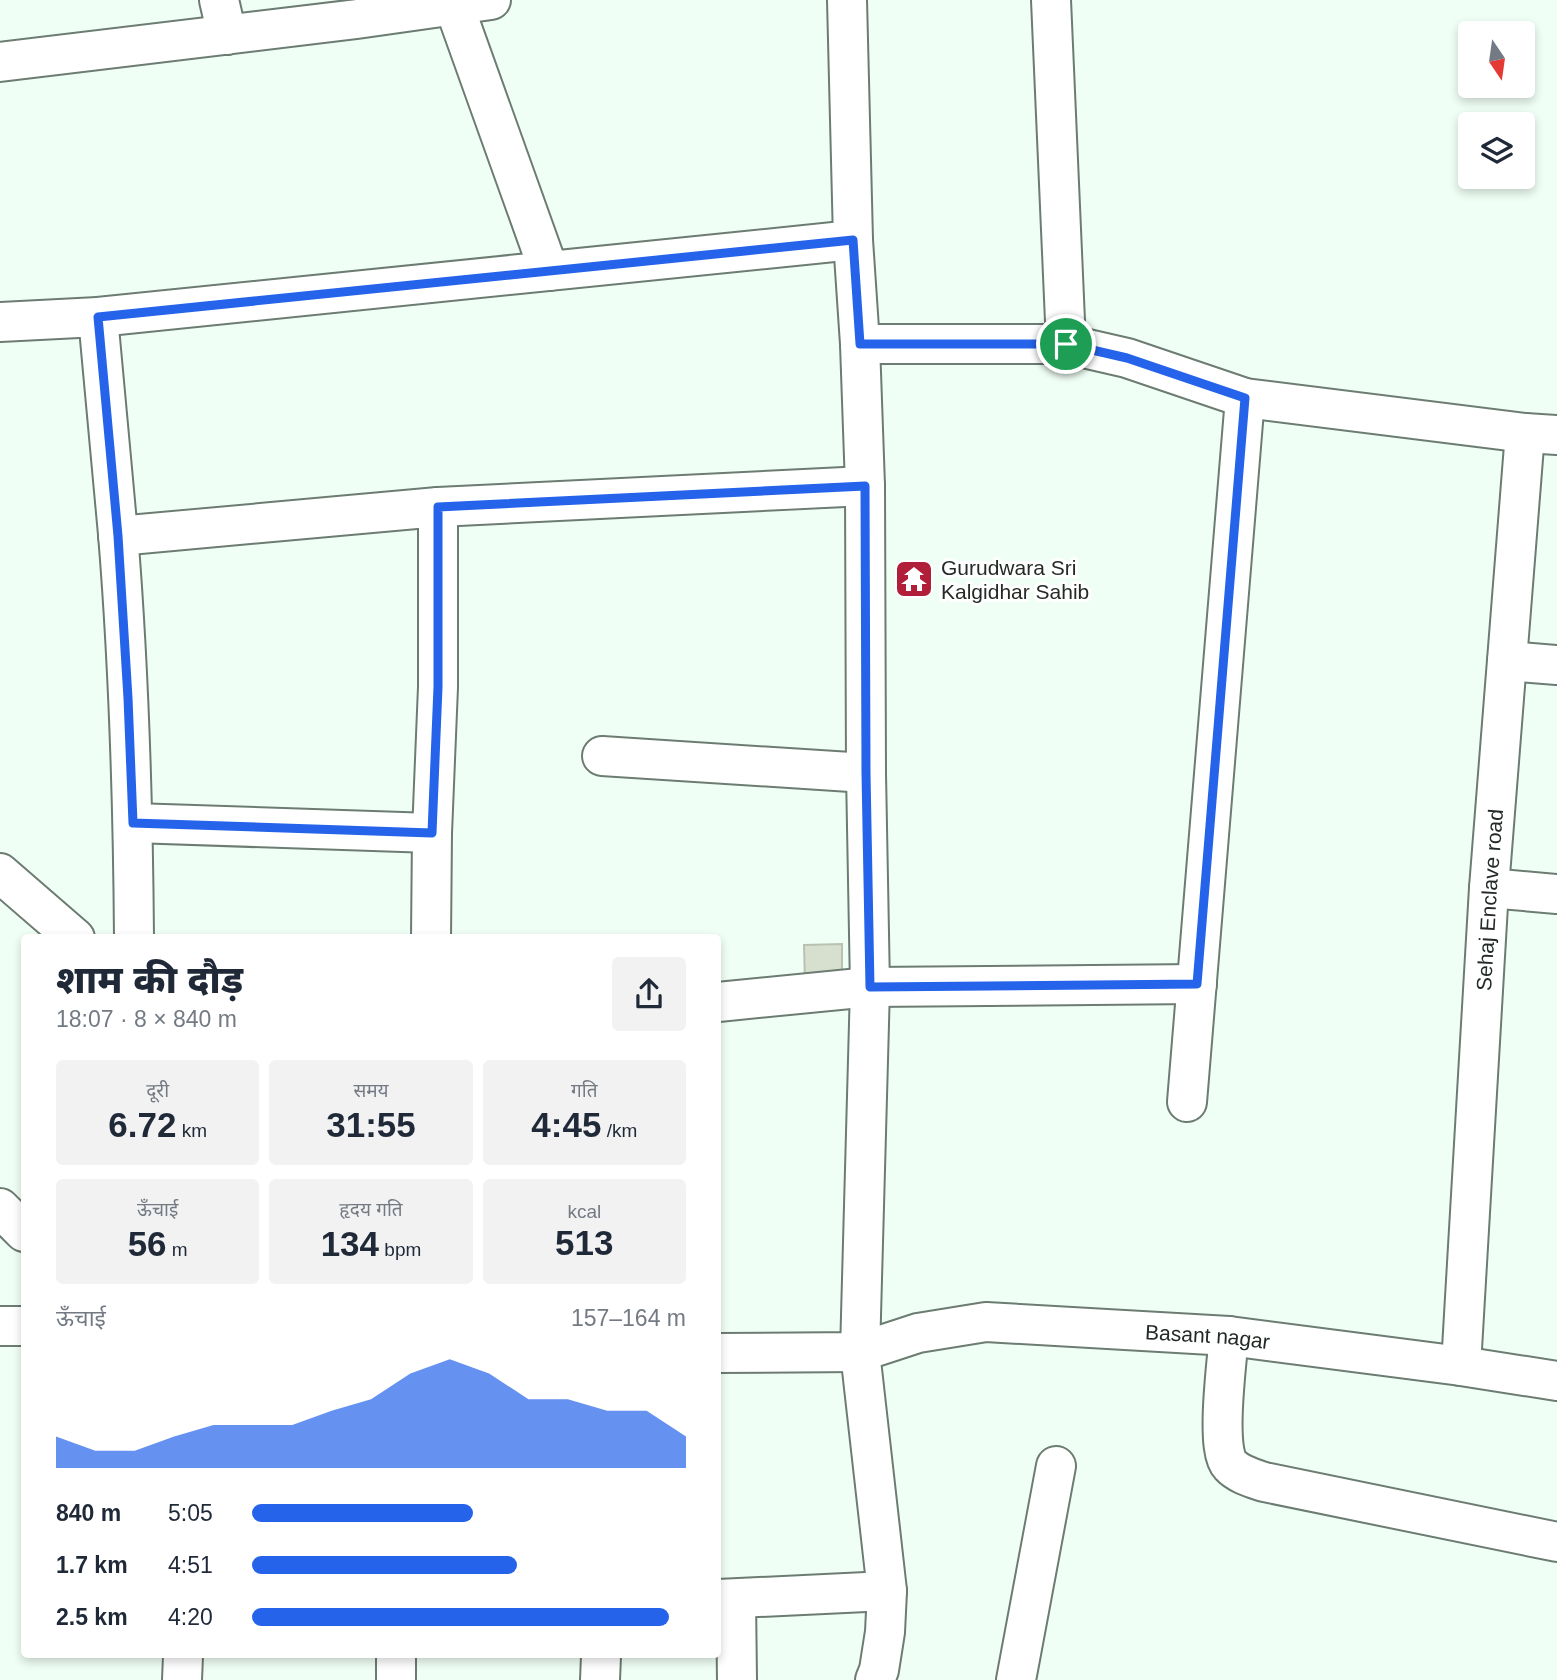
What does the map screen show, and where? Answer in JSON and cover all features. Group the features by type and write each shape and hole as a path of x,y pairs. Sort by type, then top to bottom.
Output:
{"street":[{"path":"847,0 853,240 865,486 870,987 860,1352 887,1591 885,1632 876,1680"},
{"path":"1051,0 1066,344"},
{"path":"0,62 223,18 466,2 549,271"},
{"path":"0,322 98,317 853,240"},
{"path":"98,317 118,536 128,698 134,934"},
{"path":"860,344 1066,344 1127,358 1245,398 1541,434"},
{"path":"1187,1102 1245,398"},
{"name":"Sehaj Enclave road","path":"1461,1366 1489,888 1507,661 1541,434"},
{"path":"118,536 438,507 865,486"},
{"path":"431,934 438,687 438,507"},
{"path":"1507,661 1557,666"},
{"path":"602,756 866,773"},
{"path":"133,823 432,833"},
{"path":"0,873 70,934"},
{"path":"1489,888 1557,894"},
{"path":"721,1002 870,987 1197,984"},
{"path":"0,1208 21,1229"},
{"name":"Basant nagar","path":"721,1353 860,1352 918,1333 986,1322 1229,1336 1557,1381"},
{"path":"0,1326 21,1326"},
{"path":"1229,1336 1223,1454 1229,1465 1246,1476 1264,1482 1557,1542"},
{"path":"1016,1680 1056,1466"},
{"path":"737,1680 727,1599 887,1591"},
{"path":"182,1680 183,1658"},
{"path":"396,1658 396,1680"},
{"path":"600,1680 601,1658"}],"building":[{"path":"842,944 842,983 805,984 804,945"}],"place":[{"name":"Gurudwara Sri Kalgidhar Sahib","path":"914,579"}],"route":[{"path":"853,240 860,344 1066,344 1164,369 1245,398 1197,984 870,987 865,486 438,507 438,687 432,833 133,823 118,536 98,317 853,240"}]}
